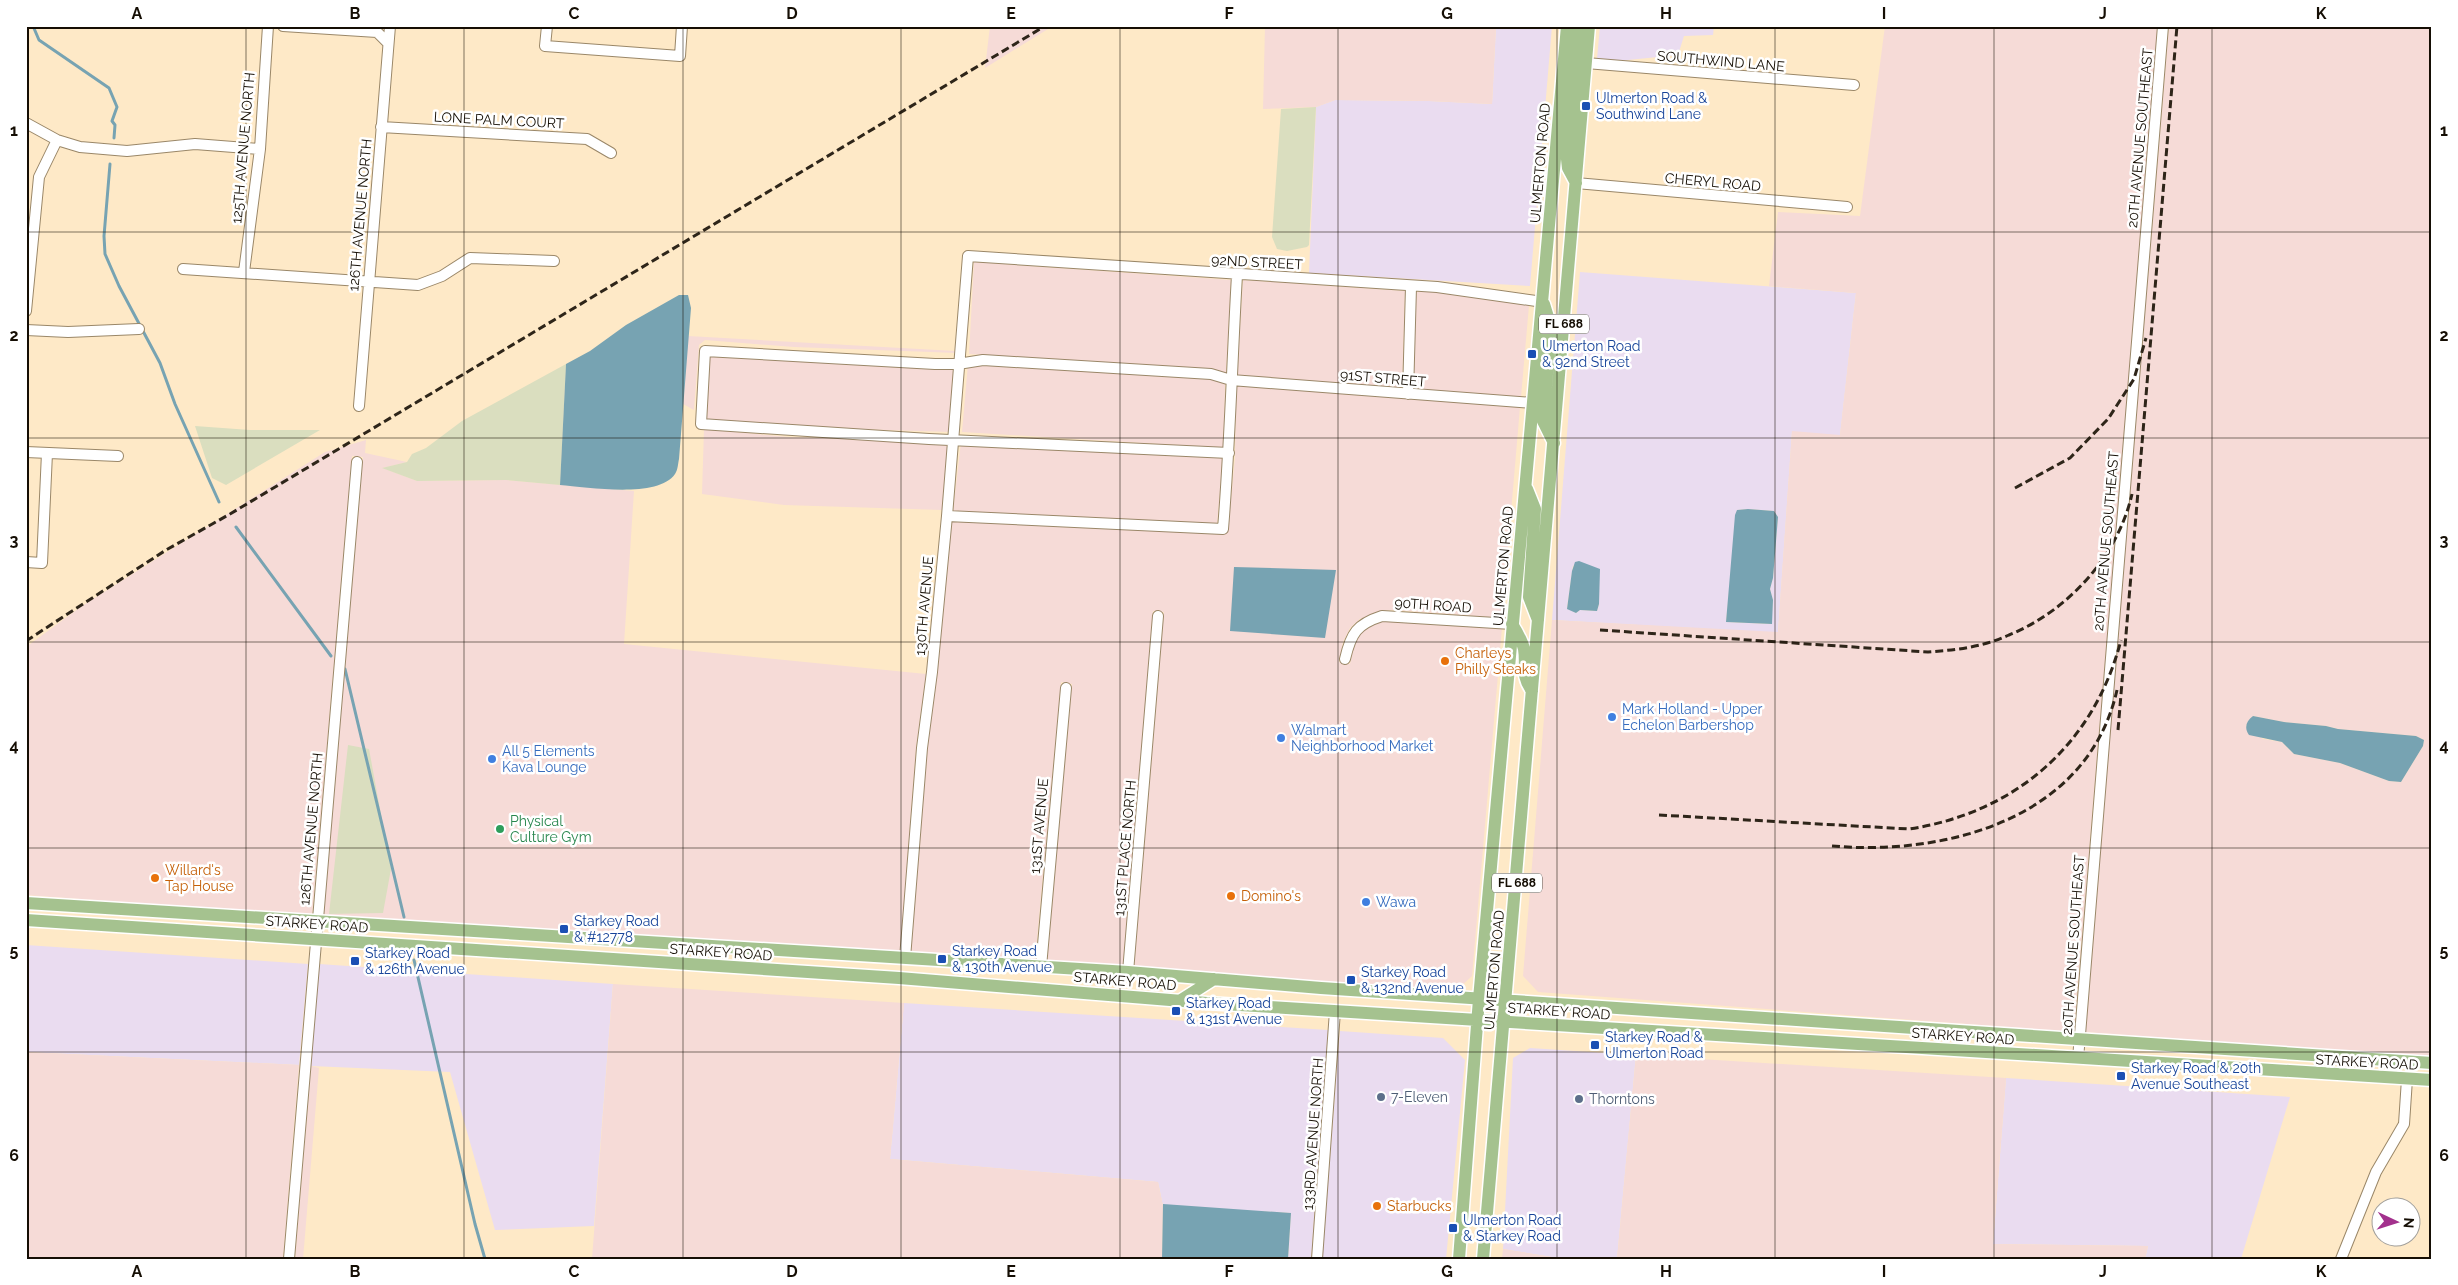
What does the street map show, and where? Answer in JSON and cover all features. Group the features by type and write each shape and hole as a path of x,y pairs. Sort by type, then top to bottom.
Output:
{"main road":[{"name":"ULMERTON ROAD","path":"1459,1259 1479,999 1567,26"},
{"path":"1576,183 1568,168 1567,159 1577,26"},
{"name":"ULMERTON ROAD","path":"1484,1259 1589,26"},
{"path":"1543,302 1548,310 1551,327 1543,421 1554,442"},
{"path":"1526,485 1535,509 1529,597 1539,622"},
{"path":"1512,624 1519,635 1524,651 1524,680 1532,690"},
{"name":"STARKEY ROAD","path":"26,903 1128,972 1506,1001 2432,1063"},
{"name":"STARKEY ROAD","path":"26,920 924,980 1335,1011 2432,1080"},
{"path":"821,973 829,968 881,972 905,958 924,980"},
{"path":"1181,1000 1214,979"}],"street":[{"name":"125TH AVENUE NORTH","path":"244,272 260,149 268,26"},
{"path":"284,26 378,32 388,44"},
{"name":"126TH AVENUE NORTH","path":"359,406 390,26"},
{"path":"547,26 545,46 680,56 682,26"},
{"name":"20TH AVENUE SOUTHEAST","path":"2078,1059 2163,26"},
{"name":"SOUTHWIND LANE","path":"1586,63 1854,85"},
{"path":"26,123 57,140 80,147 127,151 195,144 260,149"},
{"name":"LONE PALM COURT","path":"381,128 586,139 611,153"},
{"path":"26,311 39,177 57,140"},
{"name":"CHERYL ROAD","path":"1576,183 1847,207"},
{"name":"92ND STREET","path":"968,256 1411,287 1437,287 1543,302"},
{"name":"130TH AVENUE","path":"905,958 922,748 932,672 947,516 968,256"},
{"path":"183,269 418,285 442,276 470,258 554,261"},
{"path":"947,516 1222,529 1229,453 1237,275"},
{"path":"1408,394 1411,287"},
{"path":"26,330 68,332 139,329"},
{"name":"91ST STREET","path":"952,439 701,424 705,351 958,364 993,360 1211,374 1231,380 1534,403"},
{"path":"952,439 1229,453"},
{"path":"26,452 118,456"},
{"path":"26,562 42,563 48,453"},
{"name":"126TH AVENUE NORTH","path":"289,1259 357,462"},
{"name":"131ST PLACE NORTH","path":"1128,972 1158,616"},
{"name":"90TH ROAD","path":"1345,659 1348,643 1354,632 1363,623 1382,616 1512,624"},
{"name":"131ST AVENUE","path":"1041,967 1066,688"},
{"name":"133RD AVENUE NORTH","path":"1317,1259 1335,1011"},
{"path":"2341,1259 2376,1172 2404,1124 2407,1079"}],"shaded area":[{"path":"990,26 1053,26 985,68"},
{"path":"1265,26 1496,26 1492,104 1335,100 1316,107 1263,109"},
{"path":"1496,26 1552,26 1530,286 1309,273 1316,107 1335,100 1492,104"},
{"path":"1600,26 1714,26 1713,35 1684,36 1678,55 1618,61 1597,59"},
{"path":"1885,26 2158,26 2074,1032 1538,992 1523,976 1552,620 1778,632 1792,431 1840,435 1856,293 1769,286 1778,212 1860,216"},
{"path":"2169,26 2432,26 2432,1058 2085,1032","holes":["2253,716 2284,722 2416,736 2424,740 2423,746 2401,782 2389,781 2340,763 2294,754 2282,742 2263,739 2246,726"]},
{"path":"974,262 1231,280 1226,373 1211,369 969,354"},
{"path":"1580,272 1856,293 1840,436 1792,432 1778,633 1552,620","holes":["1737,510 1774,511 1778,517 1773,578 1770,589 1773,600 1771,624 1726,622","1573,565 1599,604 1597,611 1580,610 1576,613 1567,608"]},
{"path":"962,275 958,353 794,347 705,340 699,345 694,410 683,404 688,336 955,351"},
{"path":"1243,280 1405,291 1402,389 1237,375"},
{"path":"1416,292 1436,292 1529,305 1521,397 1413,390"},
{"path":"710,350 957,363 951,432 789,427 705,419"},
{"path":"968,364 1210,378 1225,383 1224,448 962,432"},
{"path":"1236,385 1520,407 1502,618 1394,610 1381,611 1360,619 1350,628 1343,642 1339,662 1350,664 1354,645 1359,635 1366,627 1384,621 1502,628 1472,976 1456,991 1313,983 1217,974 1215,972 1212,974 1134,968 1164,612 1153,611 1123,967 1047,962 1072,684 1061,682 1035,961 911,953 927,749 937,673 952,521 1222,534 1228,530 1235,458"},
{"path":"704,429 788,437 950,442 942,510 784,505 702,494"},
{"path":"366,440 365,453 407,462 383,468 417,481 506,480 634,491 624,644 926,674 916,748 900,953 323,917 363,457 352,456 312,916 26,895 26,647 82,606 325,452"},
{"path":"961,442 1223,458 1217,524 953,511"},
{"path":"26,945 308,964 299,1065 26,1052"},
{"path":"319,964 613,984 594,1226 495,1230 450,1072 311,1066"},
{"path":"613,984 904,1003 890,1159 1158,1182 1163,1206 1162,1259 592,1259"},
{"path":"904,1003 1328,1030 1311,1259 1288,1259 1291,1213 1163,1206 1158,1182 890,1159"},
{"path":"1340,1031 1443,1038 1465,1060 1446,1259 1322,1259"},
{"path":"1530,1048 1636,1055 1617,1259 1564,1259 1503,1249 1513,1058"},
{"path":"26,1052 299,1065 283,1259 26,1259"},
{"path":"1636,1055 2006,1078 1993,1244 2148,1246 2145,1259 1617,1259"},
{"path":"311,1066 319,1068 303,1259 295,1259"},
{"path":"2006,1078 2290,1097 2241,1259 2145,1259 2148,1246 1993,1244"},
{"path":"1503,1249 1564,1259 1502,1259"}],"green space":[{"path":"1316,107 1309,245 1287,251 1277,249 1272,237 1281,109"},
{"path":"566,364 560,485 506,480 417,481 382,468 407,462 412,454 426,448 462,421"},
{"path":"195,426 250,430 320,430 226,485 212,478"},
{"path":"348,745 369,749 391,869 383,913 329,914"}],"water":[{"path":"679,295 688,295 691,308 679,459 675,474 666,482 654,487 638,489 621,490 560,485 566,364 590,351 626,325"},
{"path":"1737,510 1774,511 1778,517 1773,578 1770,589 1773,600 1772,624 1726,622 1735,515"},
{"path":"1579,561 1600,569 1597,611 1580,610 1576,613 1567,609 1572,571 1575,562"},
{"path":"1234,567 1336,570 1325,638 1230,631"},
{"path":"2253,716 2338,729 2416,736 2424,740 2423,746 2401,782 2389,781 2340,763 2294,754 2282,742 2249,735 2246,725"},
{"path":"1163,1204 1291,1213 1288,1259 1162,1259"}],"waterway":[{"path":"33,26 39,40 109,88 117,107 112,121 115,125 114,138"},
{"path":"110,164 104,236 105,254 119,286 160,363 175,404 219,502"},
{"path":"236,527 331,656"},
{"path":"345,669 404,917"},
{"path":"414,960 475,1224 485,1259"}],"railway":[{"path":"26,641 166,550 230,514 1045,26"},
{"path":"2118,730 2177,26"},
{"path":"2015,488 2070,458 2108,419 2134,379 2146,338"},
{"path":"1600,630 1928,652 1979,645 1999,639 2031,625 2051,612 2070,596 2087,579 2115,539 2125,517 2132,494"},
{"path":"1659,815 1909,829 1947,821 1983,807 2016,790 2045,768 2070,742 2091,712 2108,678 2121,640"},
{"path":"1832,846 1876,847 1921,844 1965,835 2006,820 2044,799 2076,770 2101,734 2117,690"}],"place":[{"name":"Ulmerton Road & Southwind Lane","path":"1586,106"},
{"name":"Ulmerton Road & 92nd Street","path":"1532,354"},
{"name":"Charleys Philly Steaks","path":"1445,661"},
{"name":"Mark Holland - Upper Echelon Barbershop","path":"1612,717"},
{"name":"Walmart Neighborhood Market","path":"1281,738"},
{"name":"All 5 Elements Kava Lounge","path":"492,759"},
{"name":"Physical Culture Gym","path":"500,829"},
{"name":"Willard's Tap House","path":"155,878"},
{"name":"Domino's","path":"1231,896"},
{"name":"Wawa","path":"1366,902"},
{"name":"Starkey Road & #12778","path":"564,929"},
{"name":"Starkey Road & 130th Avenue","path":"942,959"},
{"name":"Starkey Road & 126th Avenue","path":"355,961"},
{"name":"Starkey Road & 132nd Avenue","path":"1351,980"},
{"name":"Starkey Road & 131st Avenue","path":"1176,1011"},
{"name":"Starkey Road & Ulmerton Road","path":"1595,1045"},
{"name":"Starkey Road & 20th Avenue Southeast","path":"2121,1076"},
{"name":"7-Eleven","path":"1381,1097"},
{"name":"Thorntons","path":"1579,1099"},
{"name":"Starbucks","path":"1377,1206"},
{"name":"Ulmerton Road & Starkey Road","path":"1453,1228"}]}
